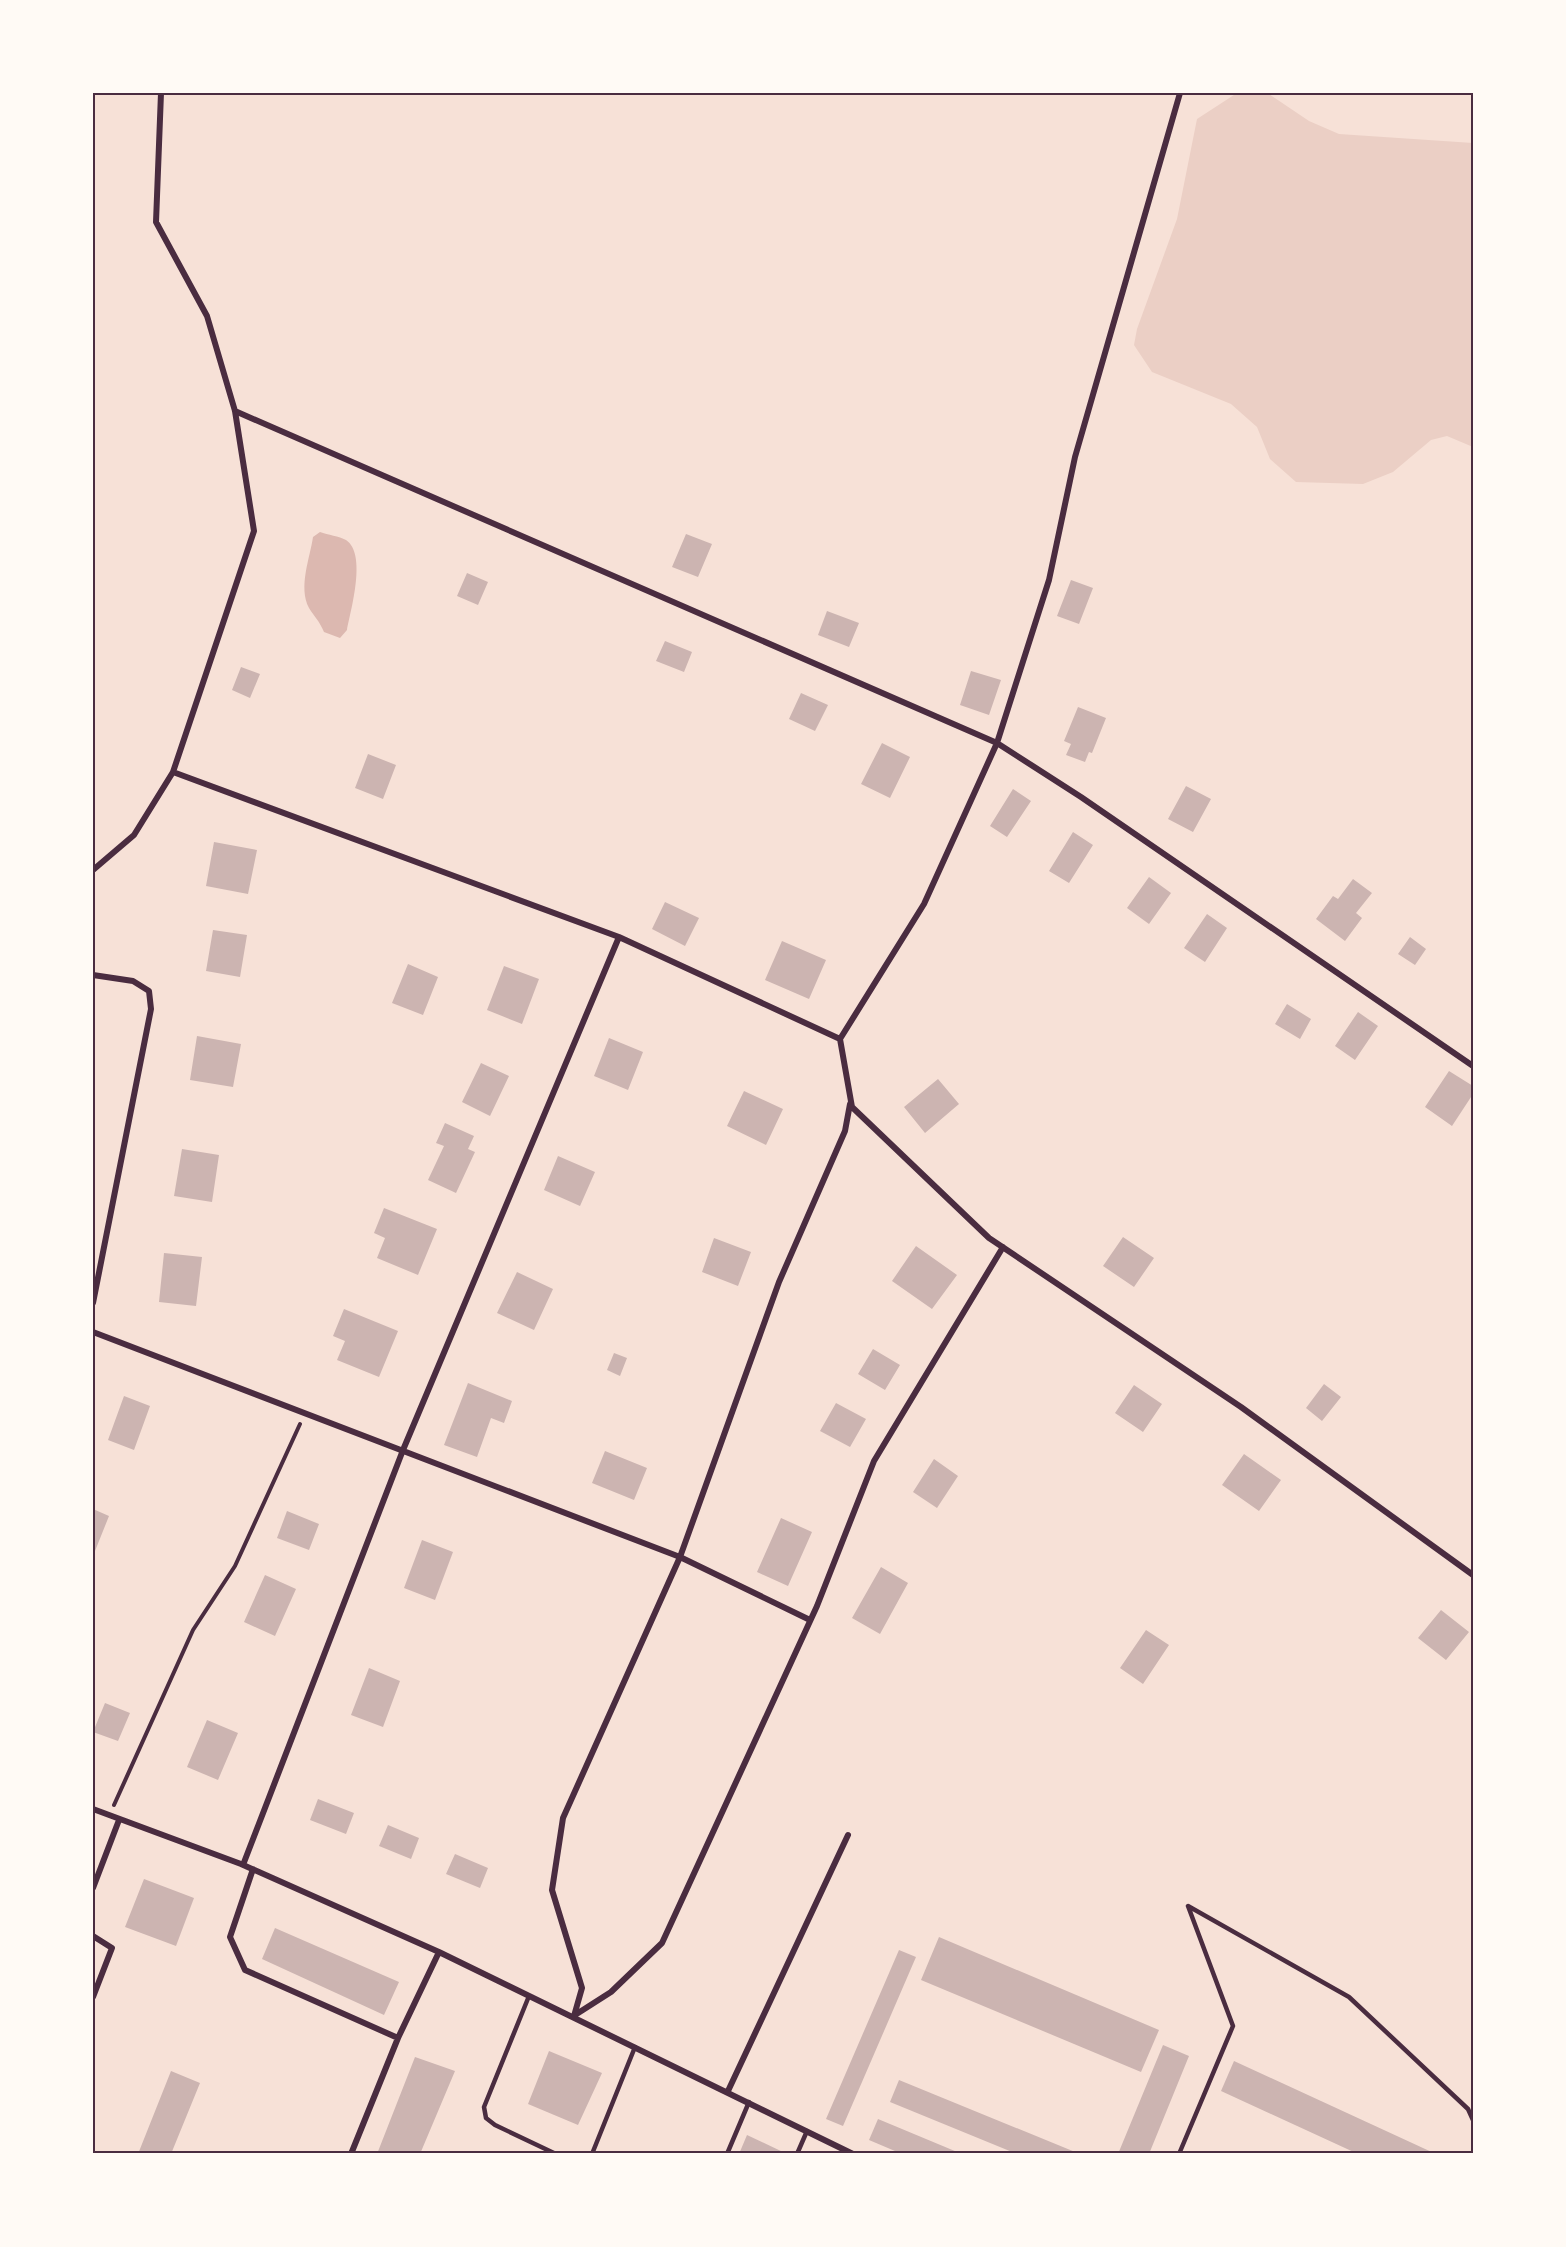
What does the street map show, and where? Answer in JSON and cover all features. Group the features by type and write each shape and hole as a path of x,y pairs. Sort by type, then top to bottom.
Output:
{"street":[{"path":"93,870 134,835 173,772 254,531 235,411 207,316 156,222 161,93"},
{"path":"1180,93 1076,458 1049,580 997,743 924,904 840,1039 852,1107 989,1238 1241,1407 1473,1575"},
{"path":"235,411 997,743 1091,804 1473,1066"},
{"path":"173,772 619,937 840,1039"},
{"path":"243,1865 403,1450 619,937"},
{"path":"93,975 133,981 149,991 151,1009 93,1303"},
{"path":"574,2016 582,1988 552,1890 563,1818 680,1557 779,1282 845,1131 851,1100"},
{"path":"574,2016 611,1992 662,1943 810,1620 874,1461 1003,1247"},
{"path":"93,1332 680,1557 810,1620"},
{"path":"93,1809 253,1869 439,1952 728,2091 849,2153"},
{"path":"93,1888 119,1820"},
{"path":"728,2091 848,1834"},
{"path":"253,1869 230,1937 244,1970 398,2038"},
{"path":"93,1936 112,1948 93,1997"},
{"path":"351,2154 398,2038 439,1952"}],"lane":[{"path":"1179,2154 1233,2026 1188,1906 1349,1997 1468,2109 1473,2120"},
{"path":"529,1995 484,2107 486,2118 495,2125 556,2154"},
{"path":"592,2154 635,2047"},
{"path":"727,2154 748,2102"},
{"path":"797,2154 807,2131"}],"path":[{"path":"109,1815 192,1630 235,1566 305,1413"}],"shaded area":[{"path":"1237,93 1269,94 1309,121 1339,134 1473,143 1473,447 1447,436 1431,440 1393,472 1363,484 1296,482 1270,459 1257,427 1231,404 1152,372 1134,345 1137,329 1177,219 1197,119"},
{"path":"320,532 346,540 356,557 356,582 347,630 340,638 324,632 306,600 305,582 313,537"}],"building":[{"path":"686,534 712,544 698,577 672,567"},
{"path":"467,573 488,582 478,605 457,596"},
{"path":"1071,580 1093,588 1079,624 1057,616"},
{"path":"827,611 859,623 849,647 818,635"},
{"path":"665,641 692,652 684,672 656,661"},
{"path":"241,667 260,674 250,698 232,690"},
{"path":"971,671 1001,680 989,715 960,705"},
{"path":"801,693 828,705 815,731 789,719"},
{"path":"1078,707 1106,718 1092,753 1089,752 1085,762 1066,755 1071,744 1064,741"},
{"path":"882,743 910,757 890,798 861,784"},
{"path":"368,754 396,765 383,799 355,788"},
{"path":"1186,786 1211,799 1193,832 1168,819"},
{"path":"1013,789 1031,801 1007,837 990,826"},
{"path":"1073,832 1093,845 1069,883 1049,871"},
{"path":"214,842 257,850 248,894 206,886"},
{"path":"1149,877 1171,893 1149,924 1127,908"},
{"path":"1353,879 1372,893 1356,913 1362,918 1345,941 1316,919 1333,896 1338,899"},
{"path":"665,902 699,918 685,946 652,929"},
{"path":"1207,914 1227,928 1205,962 1184,948"},
{"path":"213,930 247,935 240,977 206,971"},
{"path":"1410,937 1426,949 1415,965 1398,954"},
{"path":"782,941 826,960 809,999 765,980"},
{"path":"408,964 438,977 423,1015 392,1003"},
{"path":"504,966 539,979 522,1024 487,1010"},
{"path":"1287,1004 1311,1019 1300,1039 1275,1024"},
{"path":"1358,1012 1378,1026 1355,1060 1335,1046"},
{"path":"197,1036 241,1044 233,1087 190,1080"},
{"path":"609,1038 643,1052 628,1090 594,1076"},
{"path":"481,1063 509,1076 490,1116 462,1102"},
{"path":"1449,1071 1473,1086 1473,1094 1452,1126 1425,1107"},
{"path":"938,1079 959,1104 925,1133 904,1107"},
{"path":"744,1091 783,1109 766,1145 727,1126"},
{"path":"445,1123 474,1136 468,1149 475,1152 456,1193 428,1180 444,1146 436,1143"},
{"path":"182,1149 219,1155 212,1202 174,1196"},
{"path":"558,1156 595,1172 580,1206 544,1190"},
{"path":"384,1208 437,1229 418,1275 377,1258 385,1238 374,1233"},
{"path":"1123,1237 1154,1258 1134,1287 1103,1266"},
{"path":"714,1238 751,1252 738,1286 702,1272"},
{"path":"916,1246 957,1275 932,1309 892,1281"},
{"path":"164,1253 202,1257 196,1306 159,1302"},
{"path":"517,1272 553,1289 534,1330 497,1313"},
{"path":"344,1309 398,1331 379,1377 337,1360 345,1341 333,1336"},
{"path":"873,1349 900,1365 885,1390 858,1374"},
{"path":"614,1353 627,1358 620,1376 607,1370"},
{"path":"468,1383 512,1401 504,1423 491,1418 477,1457 444,1445"},
{"path":"1324,1384 1341,1397 1322,1421 1306,1408"},
{"path":"1134,1385 1162,1404 1143,1432 1115,1413"},
{"path":"124,1396 150,1406 134,1450 108,1440"},
{"path":"836,1403 866,1419 850,1447 820,1431"},
{"path":"605,1451 647,1468 634,1500 592,1483"},
{"path":"1244,1454 1281,1480 1259,1511 1222,1485"},
{"path":"934,1459 958,1476 937,1508 913,1492"},
{"path":"93,1509 109,1516 93,1556"},
{"path":"287,1511 319,1524 309,1550 277,1538"},
{"path":"781,1518 812,1532 788,1586 757,1572"},
{"path":"422,1540 453,1552 435,1600 404,1588"},
{"path":"881,1567 908,1583 880,1634 852,1618"},
{"path":"265,1575 296,1589 275,1636 244,1622"},
{"path":"1441,1610 1469,1632 1446,1660 1418,1638"},
{"path":"1146,1630 1169,1645 1143,1684 1120,1668"},
{"path":"369,1668 400,1681 383,1727 351,1715"},
{"path":"105,1703 130,1713 118,1741 93,1732"},
{"path":"207,1720 238,1733 218,1780 187,1767"},
{"path":"318,1799 354,1813 346,1834 310,1820"},
{"path":"388,1825 419,1838 411,1859 379,1846"},
{"path":"455,1854 488,1868 480,1888 446,1874"},
{"path":"144,1879 194,1898 176,1946 125,1927"},
{"path":"275,1928 399,1982 384,2015 262,1959"},
{"path":"939,1937 1159,2030 1141,2072 921,1980"},
{"path":"899,1950 916,1957 843,2126 826,2119"},
{"path":"1163,2045 1189,2056 1149,2154 1118,2154"},
{"path":"549,2051 602,2073 578,2125 528,2104"},
{"path":"415,2057 455,2071 420,2154 377,2154"},
{"path":"1234,2061 1436,2154 1358,2154 1221,2091"},
{"path":"171,2071 200,2083 171,2154 138,2154"},
{"path":"899,2080 1080,2154 1017,2154 890,2102"},
{"path":"878,2119 962,2154 902,2154 869,2140"},
{"path":"747,2135 783,2152 782,2154 739,2154"}]}
